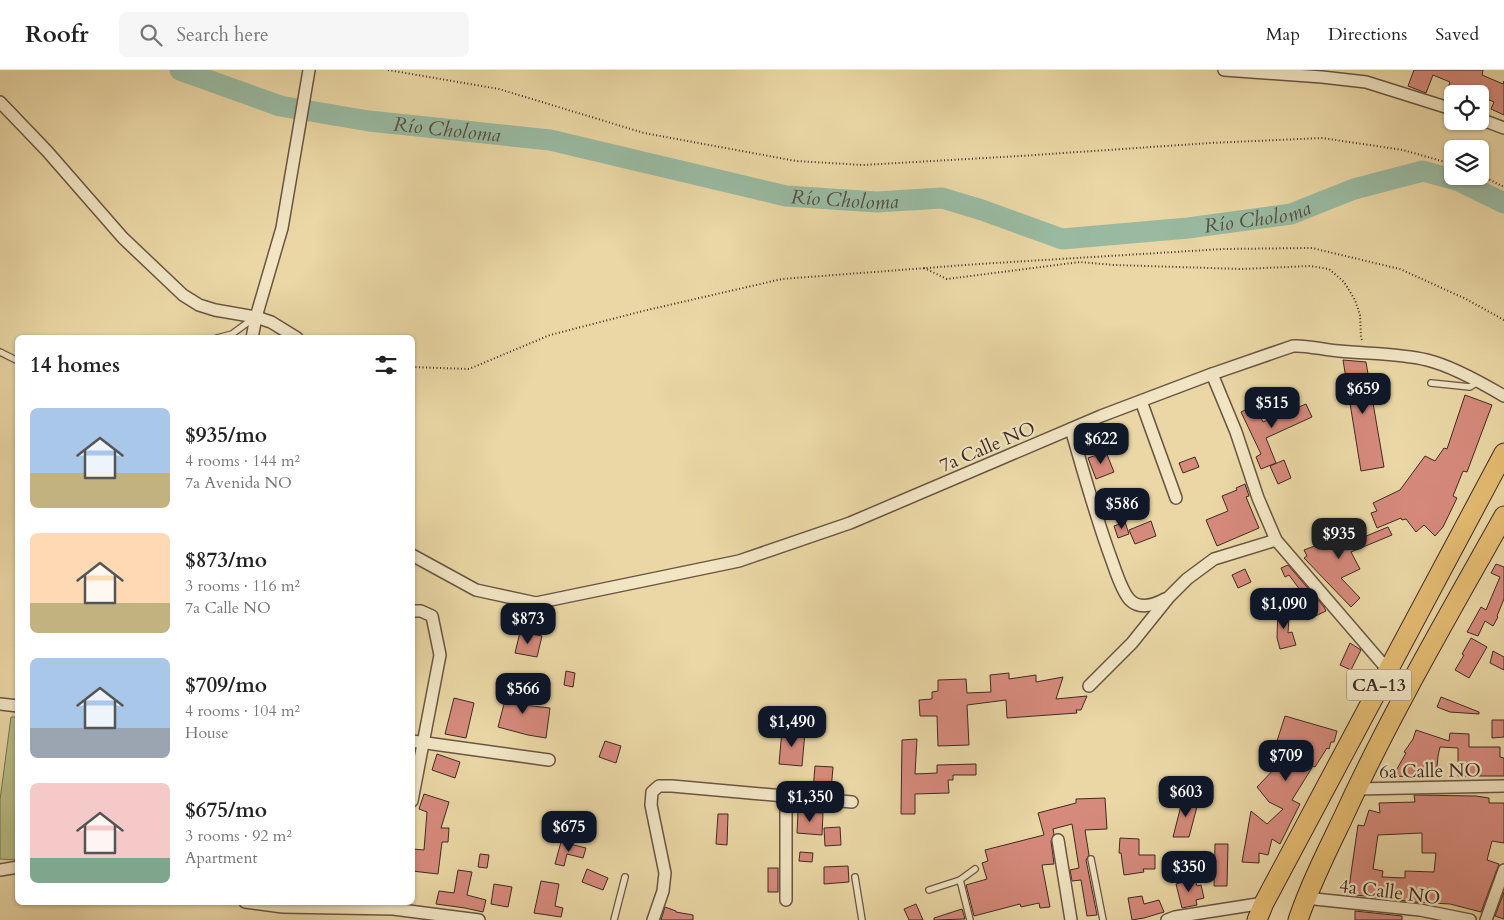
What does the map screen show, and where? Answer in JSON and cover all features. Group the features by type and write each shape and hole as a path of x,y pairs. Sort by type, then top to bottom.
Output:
{"highway":[{"name":"CA-13","path":"1261,912 1387,669 1504,453"},
{"name":"CA-13","path":"1298,920 1305,898 1356,789 1411,682 1504,516"}],"street":[{"path":"253,335 282,228 309,70"},
{"path":"1224,70 1366,82 1444,106"},
{"path":"0,102 123,238 183,295 199,305 215,310 256,317 271,322 291,335"},
{"path":"1489,122 1504,128"},
{"name":"7a Calle NO","path":"415,557 476,590 536,603 739,561 850,523 1071,429 1212,374 1292,346 1302,345 1338,351 1373,352 1428,360 1479,381 1504,396"},
{"path":"1212,374 1236,432 1258,498 1276,540 1387,669"},
{"path":"1141,401 1176,498"},
{"path":"1071,429 1095,514 1120,582 1130,600 1141,606 1154,605 1169,597"},
{"path":"1089,686 1132,643 1169,597 1187,579 1214,559 1276,540"},
{"path":"415,611 421,611 432,616 440,655 418,741 415,771"},
{"path":"0,704 15,706"},
{"path":"418,741 549,760"},
{"path":"653,920 663,891 665,873 651,805 652,792 659,786 852,802"},
{"name":"6a Calle NO","path":"1356,789 1504,786"},
{"path":"786,796 786,900"},
{"path":"1058,840 1071,920"},
{"path":"0,870 15,868"},
{"path":"1486,920 1504,870"},
{"name":"4a Calle NO","path":"1305,898 1420,915 1470,920"},
{"path":"267,905 283,907 393,906 431,917 479,920"},
{"path":"1167,920 1175,917 1261,912"}],"lane":[{"path":"228,335 256,317"},
{"path":"0,352 15,359"},
{"path":"1430,383 1470,387 1479,381"},
{"path":"1091,859 1103,920"},
{"path":"929,890 960,880 975,868"},
{"path":"614,920 625,877"},
{"path":"856,878 862,920"},
{"path":"960,880 970,920"}],"path":[{"path":"388,70 499,89 644,133 796,161 863,164 1322,138 1404,150 1444,162"},
{"path":"1489,180 1504,187"},
{"path":"415,367 469,369 550,335 643,311 782,279 1223,249 1312,248 1400,269 1466,299 1504,320"},
{"path":"924,268 947,279 1080,262 1114,265 1242,269 1310,266 1329,269 1344,282 1355,300 1360,315 1361,338 1365,346 1373,352"}],"green space":[{"path":"11,717 15,717 15,860 0,859 0,800"}],"building":[{"path":"1414,70 1483,70 1482,75 1503,84 1504,81 1504,115 1491,109 1494,102 1489,100 1489,85 1449,85 1450,82 1433,75 1426,93 1408,86"},
{"path":"1343,360 1366,362 1384,467 1361,471"},
{"path":"1465,395 1492,405 1467,472 1463,471 1453,496 1457,498 1443,527 1435,536 1424,525 1416,532 1406,519 1402,520 1401,518 1377,528 1371,513 1377,511 1373,503 1400,490 1425,456 1435,461 1444,448 1447,449"},
{"path":"1306,404 1312,417 1266,438 1276,463 1261,469 1256,457 1261,454 1241,412 1255,405 1263,422"},
{"path":"1106,452 1114,472 1096,479 1088,458"},
{"path":"1195,457 1199,467 1183,473 1179,463"},
{"path":"1284,460 1291,478 1278,484 1270,466"},
{"path":"1245,484 1249,496 1246,497 1259,528 1217,546 1206,520 1228,511 1222,496 1237,490 1236,488"},
{"path":"1151,521 1156,536 1135,544 1129,530"},
{"path":"1125,522 1129,534 1118,538 1114,526"},
{"path":"1388,527 1392,535 1351,552 1360,569 1341,578 1360,598 1351,607 1304,558 1307,556 1304,550 1320,544 1314,532 1323,528 1329,540 1339,536 1342,546"},
{"path":"1496,564 1504,567 1504,599 1493,626 1485,621 1478,636 1467,632 1481,607 1486,610 1500,577 1491,573"},
{"path":"1288,565 1326,611 1307,620 1300,606 1309,602 1289,575 1285,577 1281,568"},
{"path":"1245,569 1251,582 1238,588 1232,575"},
{"path":"1278,609 1287,609 1289,617 1288,633 1292,632 1296,645 1280,649 1277,638"},
{"path":"520,632 542,636 537,657 515,653"},
{"path":"1471,638 1487,647 1469,678 1455,670"},
{"path":"1350,643 1361,650 1351,670 1340,665"},
{"path":"1493,651 1504,657 1504,670 1490,663"},
{"path":"566,671 575,673 573,687 564,685"},
{"path":"1009,673 1009,679 1036,675 1036,682 1063,677 1056,699 1087,696 1081,710 1076,710 1077,713 1007,718 1006,700 967,705 969,745 938,746 937,716 920,716 919,700 932,699 932,692 938,691 938,680 966,679 967,693 991,692 990,675"},
{"path":"509,685 528,689 524,705 550,708 546,738 498,727"},
{"path":"1441,697 1479,712 1479,714 1450,712 1437,707"},
{"path":"454,698 474,703 466,738 445,734"},
{"path":"1285,716 1337,731 1334,742 1331,742 1329,749 1327,748 1315,767 1313,766 1292,800 1300,804 1280,844 1272,839 1268,855 1259,853 1259,863 1242,862 1251,811 1267,824 1283,809 1269,802 1257,787 1281,762 1274,754 1277,750 1277,741"},
{"path":"1492,720 1504,720 1504,737 1492,738"},
{"path":"782,730 805,732 802,766 779,764"},
{"path":"1416,730 1449,741 1450,733 1469,734 1469,747 1500,747 1500,757 1504,758 1504,776 1458,776 1458,748 1440,747 1436,778 1393,776"},
{"path":"917,739 915,774 937,773 937,765 976,764 976,775 953,775 953,780 948,780 949,793 915,794 915,814 901,814 902,740"},
{"path":"605,741 621,746 616,763 599,757"},
{"path":"437,754 460,762 455,778 432,770"},
{"path":"815,766 833,767 831,791 813,790"},
{"path":"424,794 449,802 441,828 449,828 448,842 442,842 438,874 415,871 415,849 424,850 427,812 419,809"},
{"path":"1414,795 1476,796 1489,798 1489,803 1504,803 1504,843 1492,841 1487,860 1499,864 1481,912 1450,904 1414,902 1348,894 1358,825 1364,826 1369,810 1380,813 1379,803 1415,802","holes":["1422,833 1422,853 1436,853 1434,872 1405,871 1405,878 1382,877 1383,871 1373,869 1378,835"]},
{"path":"1105,798 1107,829 1085,830 1089,855 1086,860 1097,915 1087,916 1081,880 1072,881 1070,870 1079,868 1072,824 1053,829 1054,834 1051,841 1054,864 1042,865 1050,907 1040,908 1039,903 1021,907 1020,904 974,916 966,885 987,879 982,863 988,861 985,850 1044,835 1038,813 1076,803 1076,799"},
{"path":"1183,798 1199,799 1189,837 1173,837"},
{"path":"798,812 823,813 822,835 797,833"},
{"path":"718,814 728,814 727,845 716,844"},
{"path":"840,827 841,845 825,846 824,828"},
{"path":"1120,838 1139,839 1139,855 1155,855 1155,869 1143,869 1144,872 1124,875 1121,853 1119,853"},
{"path":"561,842 586,848 583,858 567,854 564,866 555,864"},
{"path":"1215,844 1228,844 1227,886 1214,886"},
{"path":"800,852 813,853 812,862 799,861"},
{"path":"480,854 489,855 487,868 478,867"},
{"path":"848,866 849,882 824,884 824,867"},
{"path":"768,868 778,868 778,892 768,892"},
{"path":"587,869 608,878 603,890 582,882"},
{"path":"458,870 472,872 467,895 486,900 483,912 436,904 439,891 454,893"},
{"path":"1195,879 1197,886 1201,885 1204,898 1196,900 1197,905 1182,908 1176,884"},
{"path":"541,881 559,884 555,906 563,908 561,917 534,913"},
{"path":"494,884 512,887 508,907 491,904"},
{"path":"1504,892 1504,919 1495,916"},
{"path":"1142,896 1144,904 1159,900 1164,912 1132,920 1128,898"},
{"path":"916,904 923,920 909,920 904,909"},
{"path":"665,907 676,912 693,915 693,920 661,920"},
{"path":"962,909 965,919 934,920 934,918"},
{"path":"1355,911 1402,916 1402,920 1355,920"}],"waterway":[{"name":"Río Choloma","path":"180,70 280,106 369,121 550,140 786,196 877,202 942,198 982,210 1062,239 1188,228 1291,214 1354,189 1423,171 1459,181 1504,203"}]}
